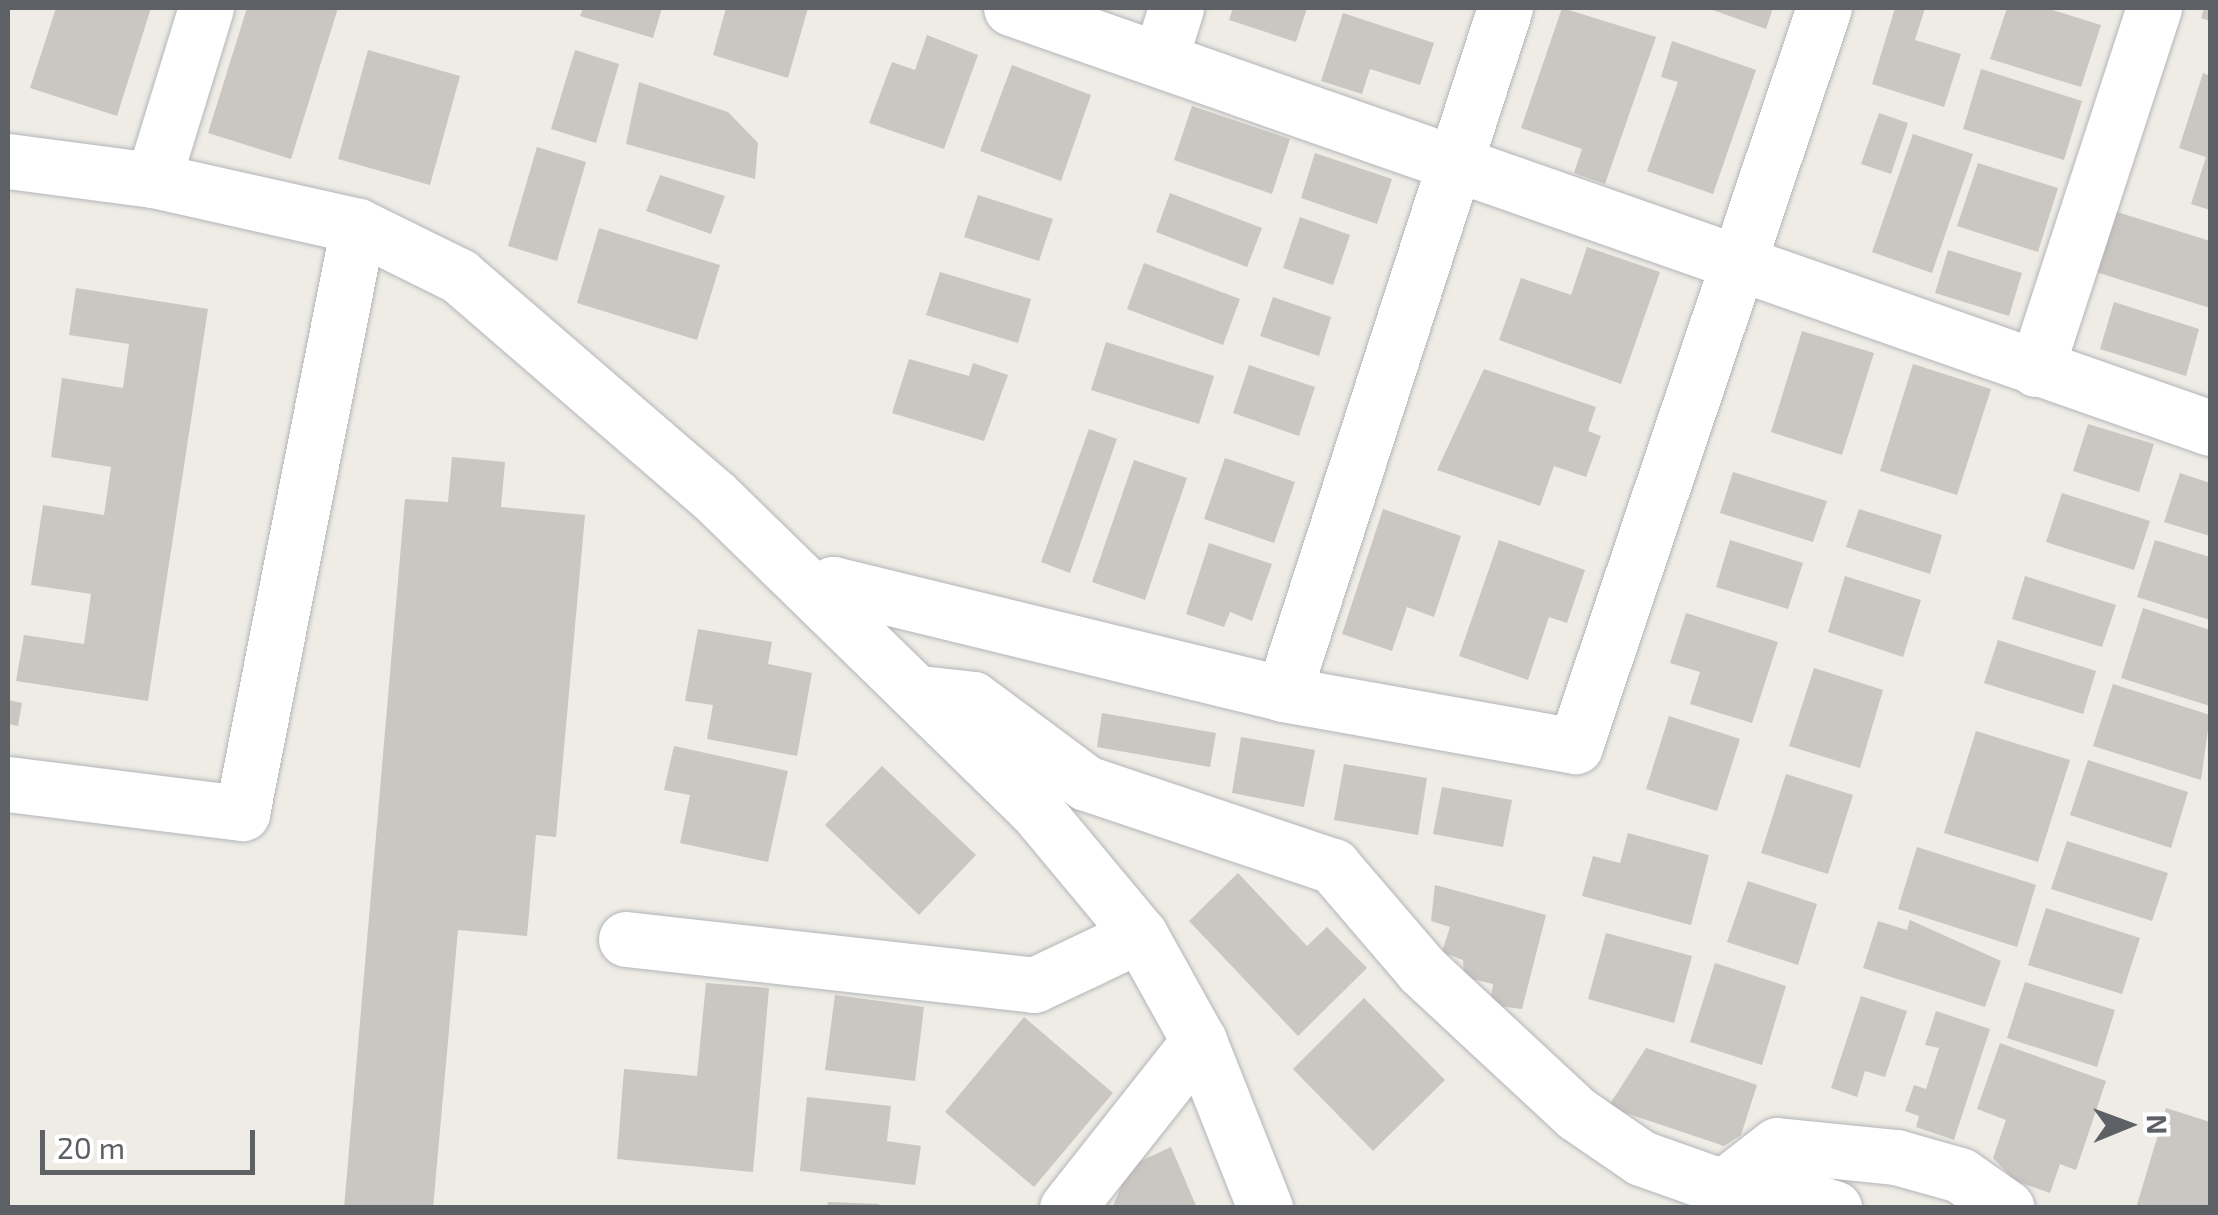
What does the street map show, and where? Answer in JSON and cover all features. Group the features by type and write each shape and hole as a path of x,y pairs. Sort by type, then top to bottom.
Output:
{"street":[{"path":"153,180 206,8"},
{"path":"1010,8 1168,32 1457,158 2036,369 2210,428"},
{"path":"1283,694 1506,8"},
{"path":"821,600 834,584 1283,694 1575,746 1743,260 1824,8"},
{"path":"2036,369 2154,8"},
{"path":"8,161 153,180 358,226 458,276 821,600 1035,809 1140,935 1199,1041 1265,1208"},
{"path":"8,784 242,813 358,226"},
{"path":"915,693 973,699 1086,783 1333,866 1422,970 1577,1114 1641,1158 1731,1191 1834,1208"},
{"path":"626,939 1034,985 1140,935"},
{"path":"1068,1208 1199,1041"},
{"path":"1731,1191 1777,1144 1896,1156 1960,1174 2006,1208"}],"building":[{"path":"56,8 151,8 117,116 30,88"},
{"path":"247,8 338,8 291,159 208,133"},
{"path":"583,8 662,8 653,38 580,16"},
{"path":"726,8 808,8 788,78 713,55"},
{"path":"1233,8 1307,8 1296,42 1229,20"},
{"path":"1562,8 1656,37 1605,184 1574,173 1582,149 1521,128"},
{"path":"1707,8 1773,8 1766,29"},
{"path":"1895,8 1925,8 1915,40 1961,54 1944,107 1872,84"},
{"path":"2007,8 2046,8 2101,25 2081,87 1990,59"},
{"path":"2204,8 2210,8 2210,21 2201,18"},
{"path":"1343,13 1434,43 1420,85 1370,69 1362,94 1321,81"},
{"path":"927,35 978,55 944,149 869,123 892,62 915,70"},
{"path":"1672,41 1756,70 1713,194 1647,171 1678,82 1661,77"},
{"path":"368,50 460,76 430,185 338,159"},
{"path":"575,50 619,64 596,143 551,129"},
{"path":"1012,65 1091,95 1061,181 980,151"},
{"path":"1981,69 2082,101 2064,160 1963,129"},
{"path":"2203,73 2210,76 2210,210 2191,204 2206,157 2179,148"},
{"path":"639,82 728,112 758,143 755,179 626,144"},
{"path":"1192,106 1290,139 1272,194 1174,160"},
{"path":"1879,113 1908,123 1891,174 1861,164"},
{"path":"1913,134 1973,154 1932,273 1872,252"},
{"path":"537,147 586,162 557,261 508,246"},
{"path":"1315,153 1392,179 1377,224 1301,198"},
{"path":"1978,163 2058,188 2038,252 1957,226"},
{"path":"660,175 725,196 711,234 646,211"},
{"path":"1170,193 1262,228 1247,267 1156,232"},
{"path":"978,195 1053,219 1039,261 964,237"},
{"path":"2114,211 2210,241 2210,308 2096,272"},
{"path":"1300,217 1350,235 1333,285 1283,268"},
{"path":"599,228 720,265 697,340 577,303"},
{"path":"1587,247 1660,272 1621,384 1499,340 1521,278 1571,295"},
{"path":"1948,250 2022,273 2009,316 1935,293"},
{"path":"1144,263 1240,299 1223,345 1127,309"},
{"path":"940,272 1031,299 1018,343 926,315"},
{"path":"76,288 208,309 148,701 16,681 24,635 84,644 91,594 31,585 43,505 104,515 111,467 51,457 62,378 123,388 129,344 69,335"},
{"path":"1273,297 1331,317 1319,356 1260,336"},
{"path":"2114,302 2199,329 2186,376 2100,349"},
{"path":"1802,331 1874,353 1842,455 1771,432"},
{"path":"1106,342 1214,376 1199,424 1091,390"},
{"path":"909,359 969,376 973,363 1008,375 984,441 892,413"},
{"path":"1913,364 1991,389 1957,495 1880,471"},
{"path":"1249,365 1315,387 1299,436 1233,413"},
{"path":"1484,369 1596,407 1588,431 1601,436 1586,477 1554,466 1540,506 1437,470"},
{"path":"2088,424 2154,444 2139,492 2073,471"},
{"path":"1089,429 1117,439 1070,573 1041,562"},
{"path":"452,457 505,462 501,507 585,515 556,837 536,835 527,936 458,930 433,1208 344,1208 405,499 448,502"},
{"path":"1225,458 1295,482 1274,543 1204,519"},
{"path":"1134,460 1187,478 1145,600 1092,582"},
{"path":"1733,472 1827,501 1813,542 1720,513"},
{"path":"2180,473 2210,483 2210,536 2164,522"},
{"path":"2062,493 2150,521 2134,570 2046,542"},
{"path":"1383,509 1461,536 1434,617 1407,607 1392,651 1342,634"},
{"path":"1859,509 1942,535 1930,574 1846,547"},
{"path":"1499,540 1585,570 1567,623 1549,617 1528,680 1459,656"},
{"path":"1730,540 1803,563 1788,609 1716,587"},
{"path":"2155,540 2210,557 2210,620 2137,597"},
{"path":"1209,543 1272,564 1252,621 1230,612 1224,627 1186,614"},
{"path":"1845,576 1921,600 1903,657 1828,632"},
{"path":"2025,576 2116,605 2102,647 2012,619"},
{"path":"2143,608 2210,630 2210,706 2121,678"},
{"path":"1686,613 1778,642 1752,723 1690,704 1700,672 1670,663"},
{"path":"698,629 772,642 768,664 812,673 797,756 707,739 713,705 685,701"},
{"path":"1998,640 2096,671 2083,714 1984,683"},
{"path":"1814,668 1883,690 1860,768 1789,746"},
{"path":"2113,684 2210,715 2201,780 2093,746"},
{"path":"8,700 22,703 18,726 8,724"},
{"path":"1102,713 1216,733 1210,767 1097,747"},
{"path":"1669,716 1740,739 1717,811 1646,789"},
{"path":"1976,731 2070,760 2038,862 1944,833"},
{"path":"1241,737 1315,750 1304,807 1232,793"},
{"path":"674,746 788,771 768,862 680,843 690,795 664,790"},
{"path":"2088,760 2188,792 2171,848 2070,815"},
{"path":"1344,764 1427,778 1418,835 1334,820"},
{"path":"882,766 976,855 919,915 825,825"},
{"path":"1786,774 1853,795 1828,874 1761,853"},
{"path":"1442,787 1512,800 1503,847 1433,834"},
{"path":"1628,833 1709,855 1691,925 1582,896 1593,856 1620,863"},
{"path":"2067,841 2168,873 2152,921 2051,889"},
{"path":"1917,847 2036,885 2017,947 1898,909"},
{"path":"1238,873 1307,946 1327,927 1367,968 1298,1036 1189,921"},
{"path":"1748,881 1817,904 1798,965 1727,942"},
{"path":"1435,885 1546,915 1522,1009 1490,1005 1493,984 1464,977 1463,960 1442,952 1450,927 1431,921"},
{"path":"2046,908 2140,938 2122,994 2028,965"},
{"path":"1910,920 2001,961 1985,1007 1863,968 1878,921 1907,930"},
{"path":"1606,933 1692,956 1674,1023 1588,999"},
{"path":"1715,963 1786,986 1762,1065 1690,1042"},
{"path":"2025,982 2115,1010 2097,1067 2007,1038"},
{"path":"706,983 769,988 753,1172 617,1159 624,1069 697,1076"},
{"path":"835,995 924,1007 915,1081 825,1070"},
{"path":"1861,996 1907,1011 1885,1077 1865,1071 1857,1097 1831,1088"},
{"path":"1364,998 1445,1080 1373,1151 1293,1069"},
{"path":"1936,1011 1990,1029 1954,1140 1916,1127 1919,1116 1905,1111 1914,1085 1926,1089 1939,1048 1925,1045"},
{"path":"1024,1017 1113,1093 1034,1187 945,1112"},
{"path":"2000,1043 2106,1081 2076,1170 2060,1164 2050,1193 2015,1181 1993,1158 2006,1120 1977,1109"},
{"path":"1646,1048 1757,1085 1741,1135 1724,1146 1608,1107"},
{"path":"807,1097 891,1106 887,1141 921,1146 915,1185 800,1171"},
{"path":"2166,1108 2210,1122 2210,1208 2136,1208"},
{"path":"1171,1147 1197,1208 1112,1208 1130,1166"},
{"path":"828,1202 879,1204 879,1208 827,1208"}]}
